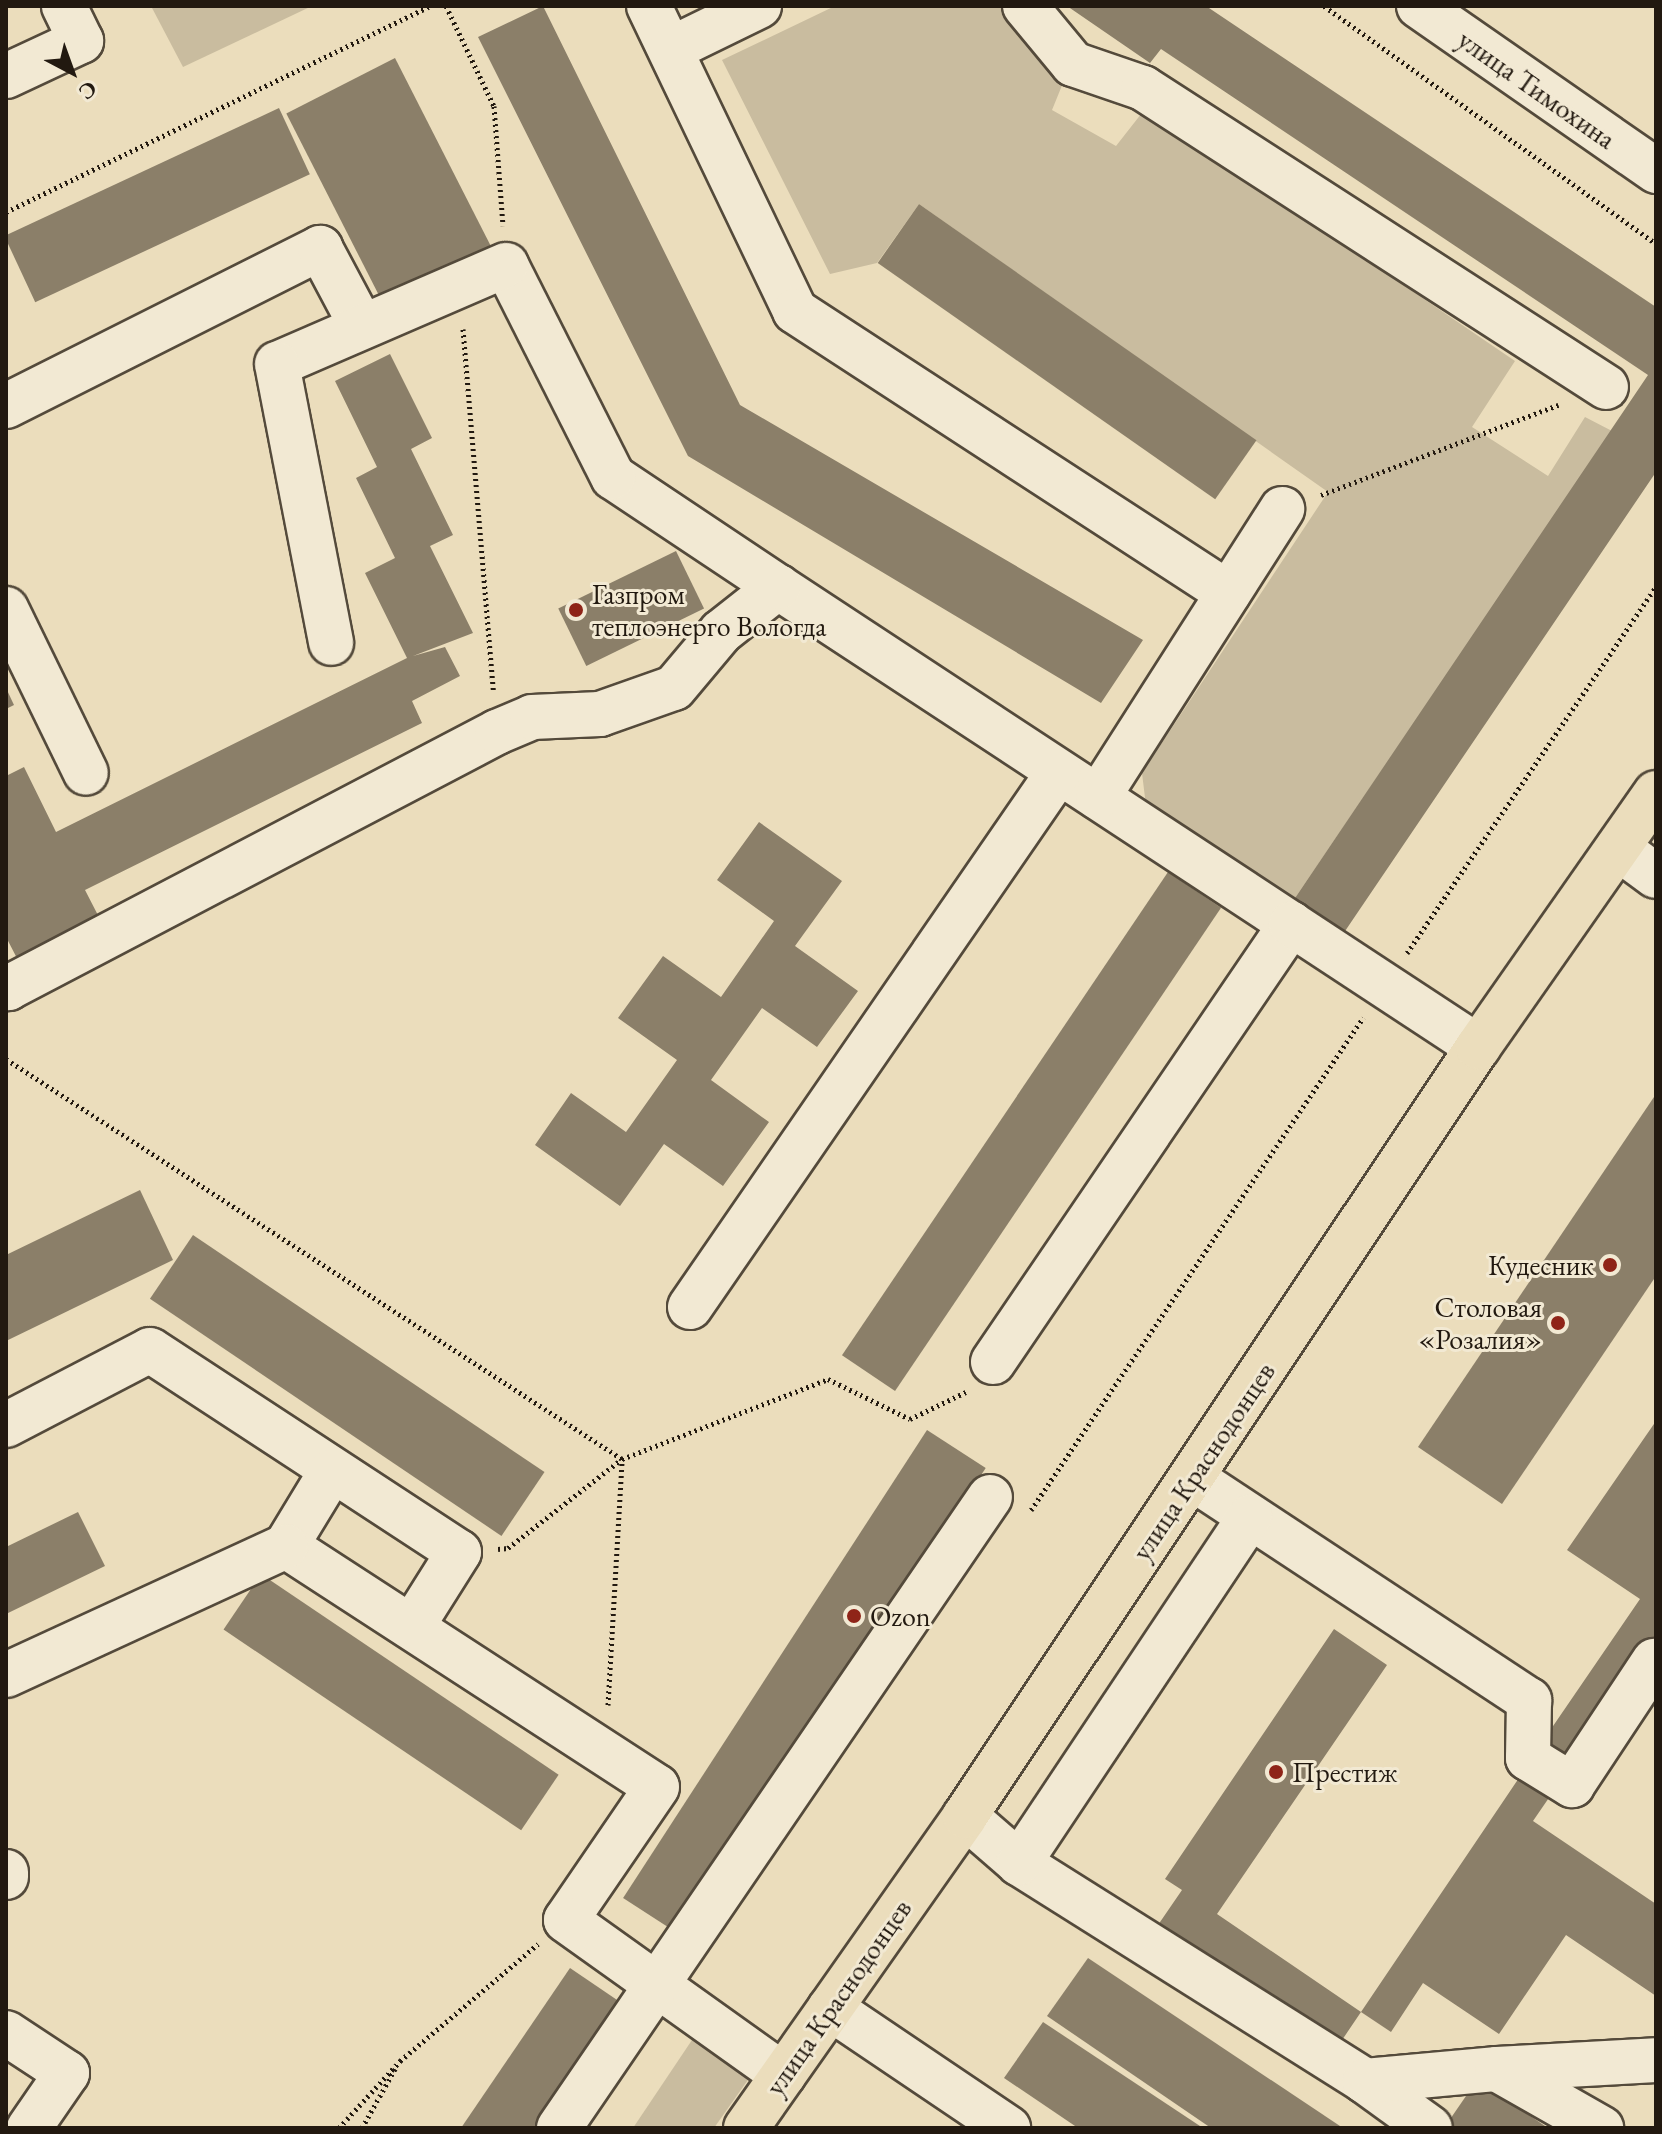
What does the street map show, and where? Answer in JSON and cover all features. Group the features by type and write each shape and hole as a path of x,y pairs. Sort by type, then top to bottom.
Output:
{"main road":[{"name":"улица Краснодонцев","path":"746,2128 965,1816 1478,1047 1656,793"}],"street":[{"path":"6,76 81,41 64,6"},
{"path":"649,6 795,311 1228,593"},
{"path":"671,49 759,6"},
{"path":"1025,6 1073,64 1143,88 1606,387"},
{"name":"улица Тимохина","path":"1419,6 1656,171"},
{"path":"6,406 320,248 362,327"},
{"path":"331,643 277,364 506,265 613,477 1478,1047"},
{"path":"1098,797 1282,509"},
{"path":"6,985 8,988 497,732 532,717 600,714 674,688 721,632 778,587"},
{"path":"6,609 86,773"},
{"path":"690,1307 1058,773"},
{"path":"1618,848 1656,876"},
{"path":"993,1362 1291,924"},
{"path":"6,1425 150,1350 331,1472 459,1552 413,1625"},
{"path":"6,1675 286,1546 331,1472"},
{"path":"1192,1478 1529,1700 1528,1758 1572,1785 1654,1661"},
{"path":"559,2128 657,1984 1010,1505"},
{"path":"1019,1863 1250,1517"},
{"path":"286,1546 413,1625 657,1787 566,1920 783,2075"},
{"path":"965,1816 1019,1863 1365,2081 1430,2128"},
{"path":"830,2008 1008,2128"},
{"path":"6,2033 67,2073 29,2128"},
{"path":"1365,2081 1481,2083 1656,2060"},
{"path":"1481,2083 1601,2128"}],"path":[{"path":"6,212 431,6"},
{"path":"446,6 494,106 506,265"},
{"path":"1324,6 1656,244"},
{"path":"459,284 497,732"},
{"path":"1282,509 1606,387"},
{"path":"1010,1505 1383,987 1656,587"},
{"path":"6,1059 622,1459"},
{"path":"459,1552 508,1548 622,1459 828,1379 910,1419 972,1389 993,1362"},
{"path":"605,1752 622,1459"},
{"path":"339,2128 400,2061 566,1920"},
{"path":"362,2128 400,2061"}],"shaded area":[{"path":"151,6 312,6 183,67"},
{"path":"835,6 1000,6 1063,83 1052,110 1116,146 1145,109 1515,361 1472,427 1548,476 1585,417 1612,431 1291,904 1146,806 1142,773 1328,492 919,204 877,263 830,274 722,60"},
{"path":"694,2037 750,2077 714,2128 633,2128"}],"building":[{"path":"543,6 740,405 1143,640 1101,703 688,456 478,37"},
{"path":"1067,6 1206,6 1656,307 1656,472 1339,940 1291,904 1648,375 1161,49 1150,63"},
{"path":"395,58 492,248 383,303 286,113"},
{"path":"279,108 310,174 35,302 6,235"},
{"path":"919,204 1256,440 1215,499 878,263"},
{"path":"390,354 432,438 411,449 453,535 430,546 473,633 413,656 445,647 460,676 412,701 422,723 85,890 103,925 21,966 6,937 6,776 24,767 56,832 407,658 365,573 395,558 356,478 377,467 335,381"},
{"path":"676,551 704,609 586,666 558,608"},
{"path":"6,688 14,705 6,709"},
{"path":"759,822 842,881 795,946 858,991 817,1047 762,1008 711,1080 769,1122 723,1186 664,1144 620,1206 535,1145 571,1093 626,1132 677,1060 618,1018 663,956 721,997 774,921 717,880"},
{"path":"1168,872 1221,908 895,1391 842,1355"},
{"path":"1656,1094 1656,1276 1502,1504 1418,1447"},
{"path":"140,1190 173,1260 6,1341 6,1255"},
{"path":"193,1235 545,1472 501,1536 150,1299"},
{"path":"1656,1421 1656,1635 1566,1767 1538,1748 1640,1599 1567,1550"},
{"path":"927,1430 986,1468 682,1936 623,1898"},
{"path":"78,1512 105,1566 6,1614 6,1547"},
{"path":"261,1574 559,1775 521,1830 224,1630"},
{"name":"Престиж","path":"1334,1629 1387,1665 1217,1914 1361,2012 1338,2046 1158,1925 1182,1890 1165,1879"},
{"path":"1525,1769 1555,1789 1533,1821 1656,1904 1656,1996 1566,1935 1499,2034 1423,1983 1391,2032 1361,2012"},
{"path":"1088,1958 1343,2128 1211,2128 1047,2016"},
{"path":"570,1968 623,2004 539,2128 461,2128"},
{"path":"1043,2022 1203,2128 1078,2128 1004,2078"},
{"path":"1477,2080 1548,2128 1444,2128"}],"place":[{"name":"Газпром теплоэнерго Вологда","path":"576,610"},
{"name":"Кудесник","path":"1610,1265"},
{"name":"Столовая «Розалия»","path":"1558,1323"},
{"name":"Ozon","path":"854,1616"},
{"name":"Престиж","path":"1276,1772"}]}
